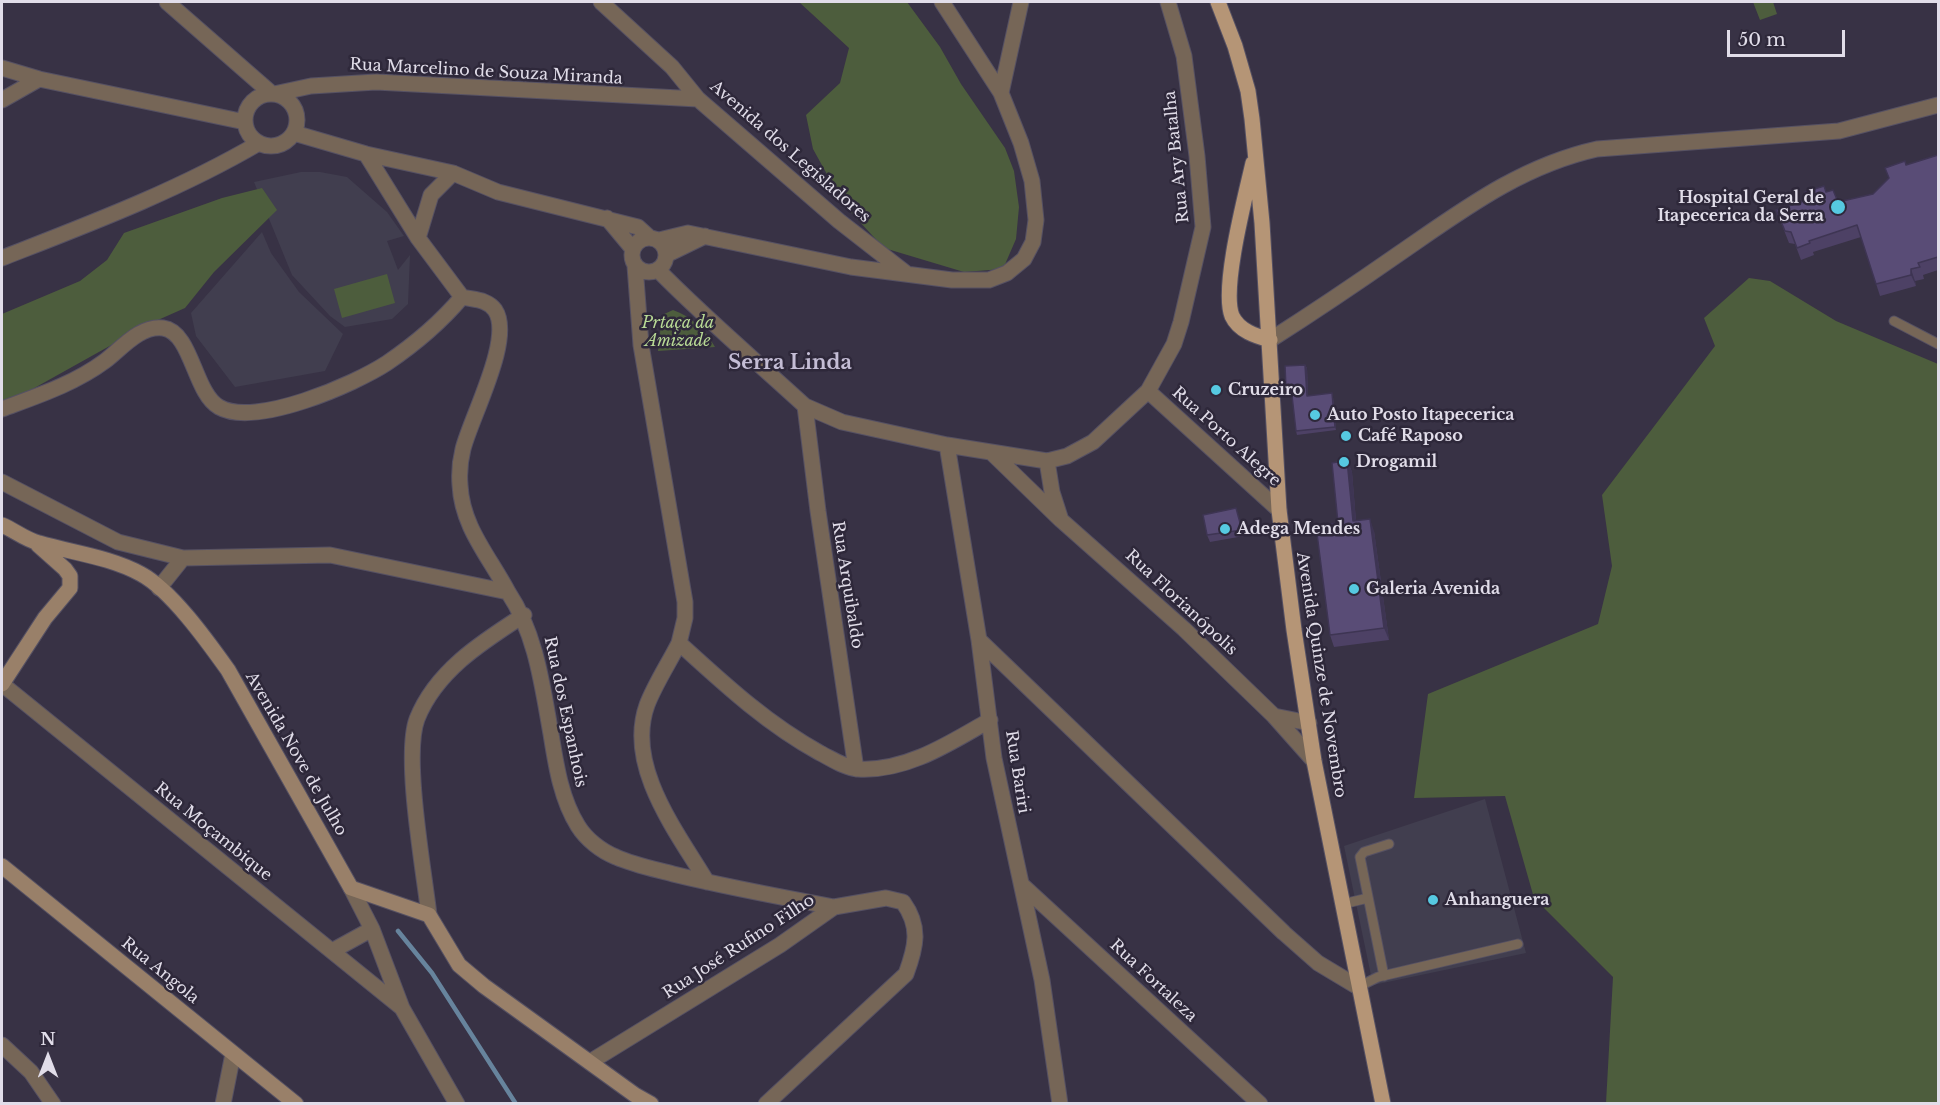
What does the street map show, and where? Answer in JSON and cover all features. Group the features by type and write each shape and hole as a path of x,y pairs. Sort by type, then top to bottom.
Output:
{"main road":[{"name":"Avenida Quinze de Novembro","path":"1218,2 1248,91 1256,148 1279,510 1286,581 1314,761 1383,1104"},
{"path":"1256,148 1233,261 1230,306 1238,325 1257,336 1270,340"},
{"name":"Avenida Nove de Julho","path":"2,525 36,543 109,560 140,573 159,588 210,645 228,670 351,888"},
{"path":"2,684 45,618 70,588 70,576 65,568 36,543"},
{"name":"Rua Angola","path":"2,866 296,1104"},
{"path":"351,888 429,915 459,965 484,986 590,1062 630,1099 651,1104"}],"street":[{"path":"167,2 272,93 287,99 293,105 298,122 294,133 284,143 276,146 259,143 247,131 245,122 245,114 254,99 272,93"},
{"name":"Avenida dos Legisladores","path":"601,2 672,67 698,99 839,221 908,275"},
{"path":"707,882 677,833 648,777 641,753 641,731 648,705 679,643 686,618 686,602 639,326 635,266 631,258 632,248 639,240 688,233 743,246 908,275 951,280 989,280 1007,273 1024,259 1033,242 1036,202 1032,181 1021,143 1001,93 942,2"},
{"path":"1001,93 1022,2"},
{"name":"Rua Ary Batalha","path":"1047,461 1067,456 1093,442 1148,392 1174,344 1181,322 1203,227 1197,156 1184,56 1168,2"},
{"path":"2,68 39,79 120,94 200,115 245,122"},
{"path":"2,100 39,79"},
{"name":"Rua Marcelino de Souza Miranda","path":"272,93 311,86 376,82 698,99"},
{"path":"1270,340 1493,191 1532,169 1567,156 1607,148 1839,131 1938,105"},
{"path":"294,133 366,154 453,173 498,192 638,227 664,246 660,265 639,326"},
{"path":"2,258 150,200 219,167 259,143"},
{"path":"2,408 84,375 135,336 155,328 172,332 180,340 209,398 219,408 235,412 254,412 286,406 334,389 384,365 430,331 462,297 418,238 366,154"},
{"path":"418,238 432,195 453,173"},
{"path":"607,218 632,248"},
{"path":"635,266 660,265 705,236"},
{"path":"660,265 694,307 743,347 805,406 842,422 947,446 1047,461 1052,492 1061,520"},
{"name":"Rua dos Espanhois","path":"462,297 486,302 495,310 500,322 498,345 463,448 460,488 469,527 524,615 541,674 560,781 578,827 595,845 614,857 707,882 834,907"},
{"name":"Rua Porto Alegre","path":"1148,392 1279,510"},
{"name":"Rua Arquibaldo","path":"805,406 856,769"},
{"name":"Rua Bariri","path":"947,446 979,640 1002,801 1042,980 1060,1104"},
{"name":"Rua Florianópolis","path":"992,453 1061,520 1184,629 1274,716 1314,761"},
{"path":"2,482 118,542 183,558 330,555 508,591"},
{"path":"109,560 118,542"},
{"path":"159,588 183,558"},
{"path":"429,915 412,761 411,743 416,720 426,700 467,653 524,615"},
{"path":"979,640 1284,933 1318,963 1358,987"},
{"path":"679,643 732,693 789,736 856,769 904,763 947,745 990,720"},
{"name":"Rua Moçambique","path":"2,684 402,1008"},
{"path":"1274,716 1309,723"},
{"name":"Rua Fortaleza","path":"1022,885 1260,1104"},
{"name":"Avenida Nove de Julho","path":"351,888 372,929 402,1008 458,1104"},
{"name":"Rua José Rufino Filho","path":"590,1062 780,945 834,907 886,898 903,902 912,915 916,934 916,949 906,974 766,1104"},
{"path":"332,951 372,929"},
{"path":"2,1045 31,1072 53,1104"},
{"path":"223,1104 233,1054"}],"lane":[{"path":"1894,321 1938,344"},
{"path":"1384,976 1361,853 1389,844"},
{"path":"1343,904 1368,898"},
{"path":"1358,987 1384,976 1518,944"}],"shaded area":[{"path":"301,172 320,172 347,177 387,212 404,236 387,241 398,270 410,255 408,304 392,319 345,327 330,316 292,275 254,182"},
{"path":"262,232 271,253 299,292 343,334 325,371 235,387 196,336 191,313"},
{"name":"Anhanguera","path":"1485,799 1526,953 1373,985 1344,846"}],"green space":[{"path":"799,2 907,2 940,47 961,84 1005,148 1014,171 1019,207 1016,239 1003,269 964,272 884,248 844,205 813,149 806,115 840,83 849,48"},
{"path":"1753,2 1773,2 1777,14 1760,20"},
{"path":"262,188 277,210 214,272 185,308 149,324 29,391 2,402 2,314 80,281 107,260 124,233 222,198"},
{"path":"387,274 395,303 342,318 334,289"},
{"path":"1749,278 1770,281 1836,321 1938,364 1938,1103 1606,1103 1613,977 1534,898 1505,796 1414,798 1428,694 1598,624 1612,566 1602,495 1715,346 1704,318"},
{"name":"Prtaça da Amizade","path":"673,310 686,316 697,325 715,347 658,351 662,315"}],"building":[{"path":"1938,155 1938,257 1918,263 1920,267 1911,269 1911,275 1876,284 1857,225 1809,241 1810,243 1797,248 1791,232 1785,231 1776,210 1807,200 1805,192 1824,186 1826,192 1833,190 1838,202 1873,194 1889,178 1885,168 1905,161 1906,165"},
{"name":"Auto Posto Itapecerica","path":"1305,365 1307,396 1332,393 1335,427 1296,431 1291,387 1286,388 1285,366"},
{"name":"Galeria Avenida","path":"1347,460 1353,521 1370,519 1384,628 1330,635 1316,526 1338,523 1332,463"},
{"name":"Adega Mendes","path":"1236,508 1242,530 1207,535 1203,515"}],"waterway":[{"path":"398,931 432,973 516,1104"}],"place":[{"name":"Hospital Geral de Itapecerica da Serra","path":"1838,207"},
{"name":"Cruzeiro","path":"1216,390"},
{"name":"Auto Posto Itapecerica","path":"1315,415"},
{"name":"Café Raposo","path":"1346,436"},
{"name":"Drogamil","path":"1344,462"},
{"name":"Adega Mendes","path":"1225,529"},
{"name":"Galeria Avenida","path":"1354,589"},
{"name":"Anhanguera","path":"1433,900"}],"district":[{"name":"Serra Linda","path":"790,363"}]}
